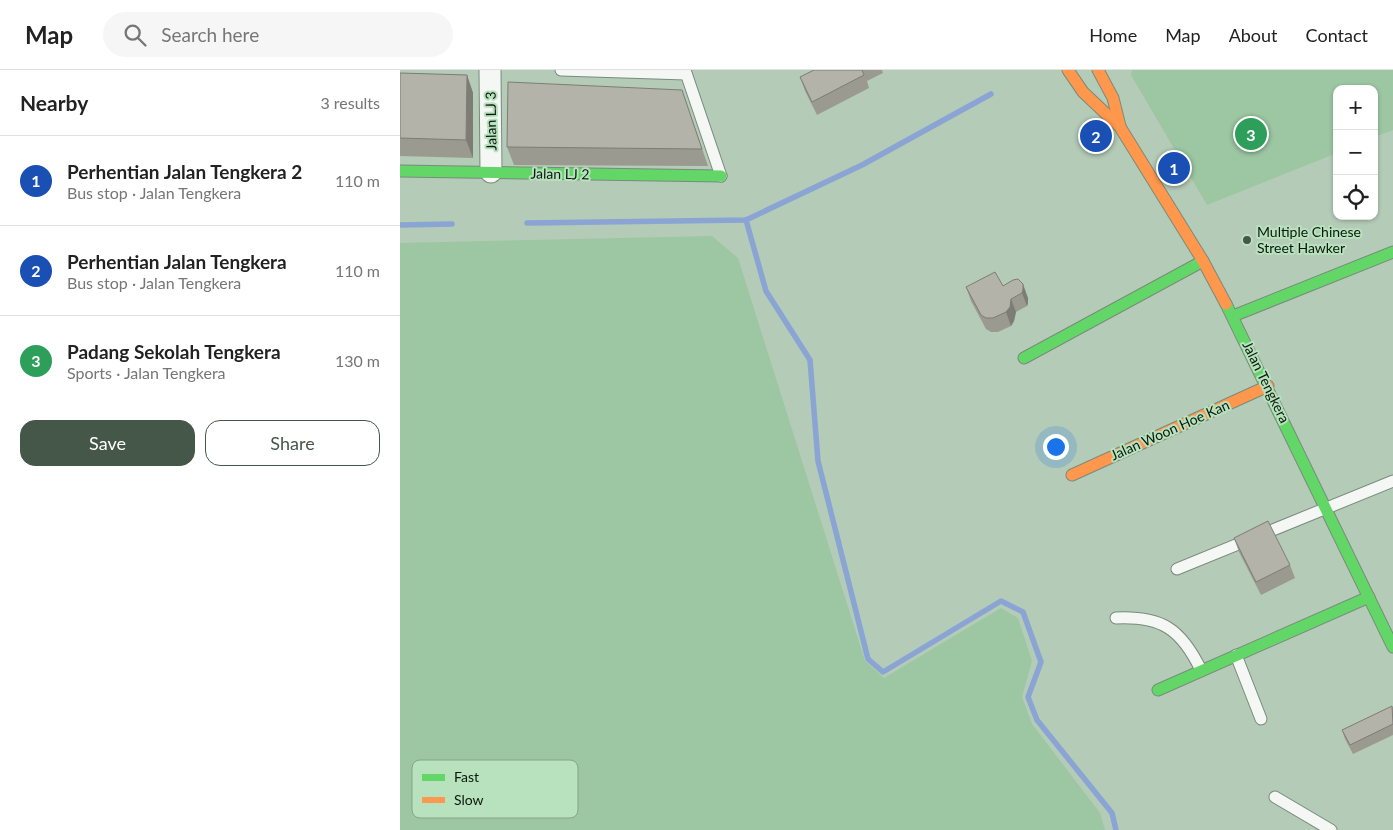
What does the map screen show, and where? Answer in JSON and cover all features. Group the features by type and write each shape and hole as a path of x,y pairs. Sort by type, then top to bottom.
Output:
{"street":[{"name":"Jalan LJ 3","path":"490,70 492,172"},
{"name":"Jalan Tengkera","path":"1068,70 1083,92 1120,127 1203,261 1268,386 1393,647"},
{"name":"Jalan Tengkera","path":"1102,73 1113,98 1120,127"},
{"name":"Jalan LJ 2","path":"400,171 721,176"},
{"path":"1233,316 1393,252"},
{"path":"1024,358 1203,261"},
{"name":"Jalan Woon Hoe Kan","path":"1072,475 1268,386"},
{"path":"1158,690 1369,597"}],"lane":[{"path":"561,70 686,72 721,176"},
{"path":"1177,569 1393,481"},
{"path":"1116,618 1135,617 1149,620 1172,630 1186,642 1201,670"},
{"path":"1236,654 1261,719"},
{"path":"1274,797 1331,830"}],"green space":[{"path":"1132,70 1393,70 1393,130 1378,136 1378,85 1333,85 1333,155 1207,205 1131,75"},
{"path":"712,236 738,258 865,661 884,678 1001,608 1018,618 1032,661 1022,697 1032,724 1100,813 1105,830 400,830 400,243"}],"building":[{"path":"814,70 862,70 864,75 812,102 800,77"},
{"path":"400,73 467,75 466,140 400,138"},
{"path":"508,82 682,90 702,149 507,147"},
{"path":"995,272 1003,286 1018,279 1023,284 1023,289 1022,293 1011,299 1010,307 1006,312 993,318 986,318 981,315 966,287"},
{"path":"1268,521 1290,565 1256,582 1234,538"},
{"path":"1392,706 1393,724 1350,745 1342,730"}],"waterway":[{"path":"527,223 746,220 862,165 991,94"},
{"path":"746,220 766,291 810,360 818,461 868,659 883,672 1001,601 1023,612 1041,662 1028,697 1037,720 1112,813 1116,830"},
{"path":"400,225 452,224"}],"traffic: fast":[{"path":"400,171 721,176"},
{"path":"1233,316 1393,252"},
{"path":"1024,358 1203,261"},
{"path":"1226,304 1393,647"},
{"path":"1158,690 1369,597"}],"traffic: slow":[{"path":"1068,70 1083,92 1120,127 1203,261 1226,304"},
{"path":"1098,70 1113,98 1120,126"},
{"path":"1072,475 1268,386"}],"place":[{"name":"Padang Sekolah Tengkera","path":"1251,134"},
{"name":"Perhentian Jalan Tengkera","path":"1096,136"},
{"name":"Perhentian Jalan Tengkera 2","path":"1174,168"},
{"name":"Multiple Chinese Street Hawker","path":"1247,240"}]}
